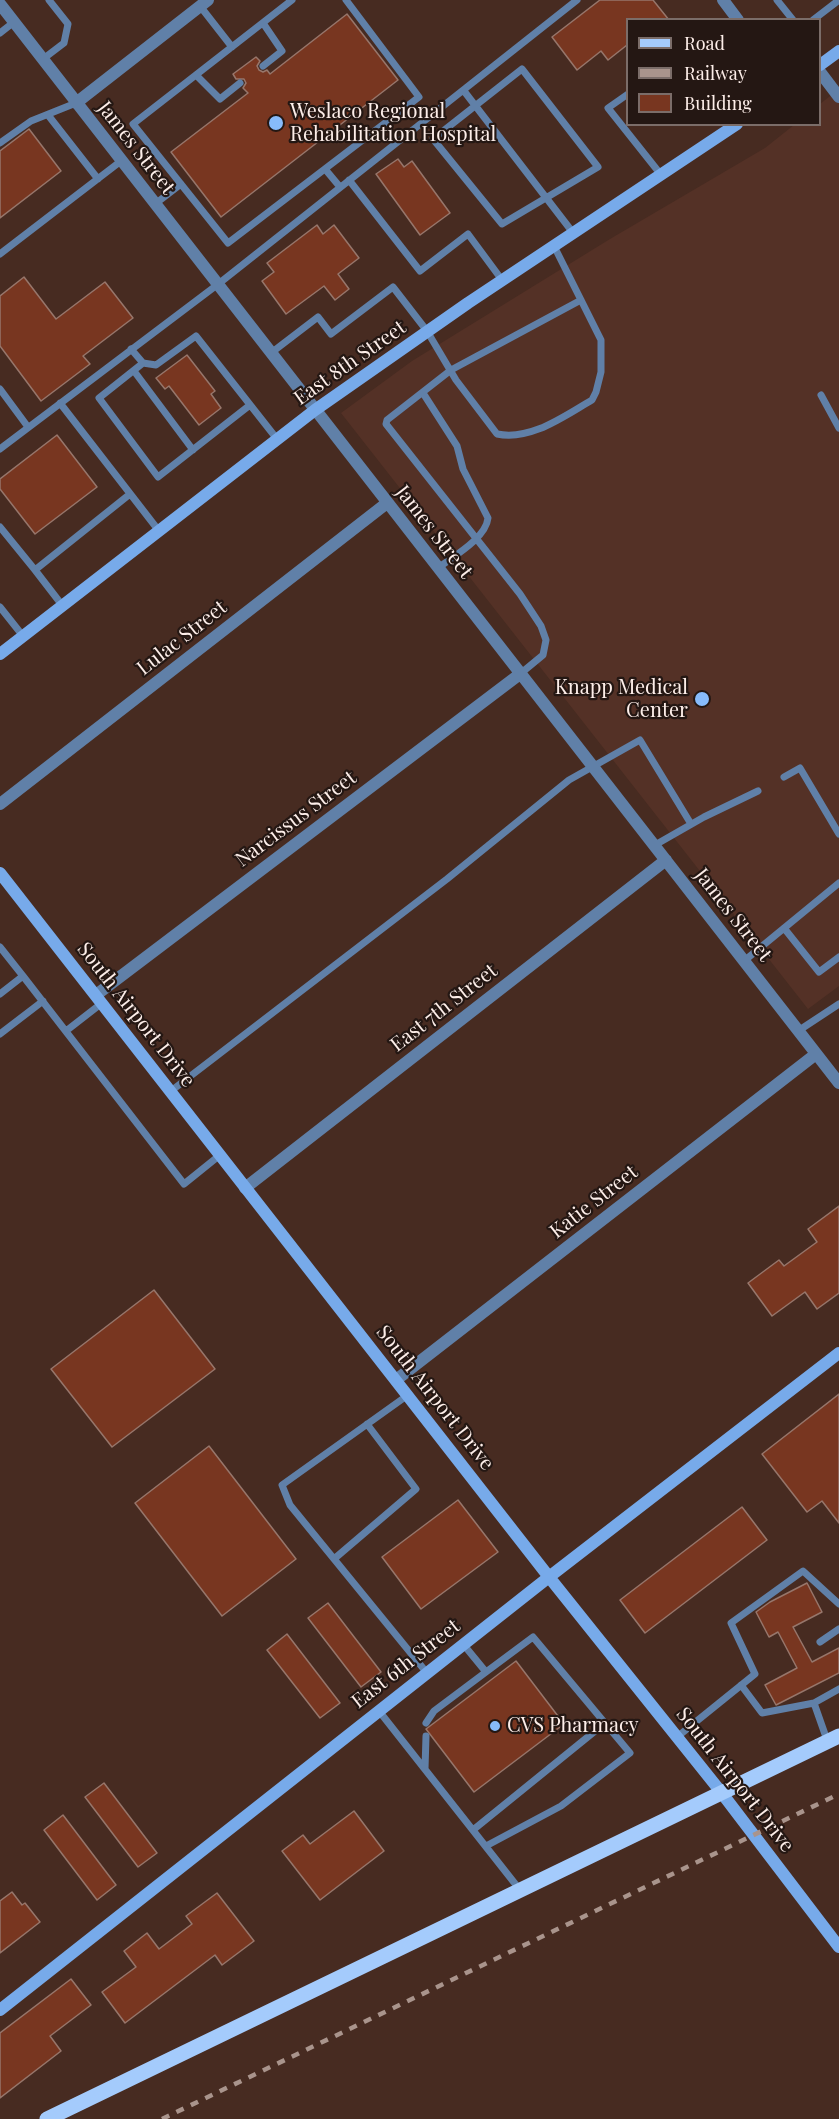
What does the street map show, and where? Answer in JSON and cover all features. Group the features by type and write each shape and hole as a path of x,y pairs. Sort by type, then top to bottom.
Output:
{"main road":[{"path":"47,2119 833,1739"}],"street":[{"path":"723,0 733,18"},
{"path":"76,103 204,3"},
{"name":"James Street","path":"0,4 839,1083"},
{"path":"821,64 839,51"},
{"path":"821,74 839,97"},
{"name":"East 8th Street","path":"0,654 315,410 502,280 734,126"},
{"name":"Lulac Street","path":"0,804 387,503"},
{"name":"Narcissus Street","path":"99,999 520,674"},
{"name":"East 7th Street","path":"245,1188 666,860"},
{"name":"South Airport Drive","path":"0,873 549,1577 721,1792 839,1947"},
{"name":"Katie Street","path":"396,1380 816,1054"},
{"name":"East 6th Street","path":"0,2010 549,1577 839,1353"}],"lane":[{"path":"43,59 64,43 68,24 49,0"},
{"path":"292,0 134,124 228,243 419,97 346,0"},
{"path":"0,449 217,285 577,0"},
{"path":"777,0 791,18"},
{"path":"816,18 839,0"},
{"path":"204,3 232,47"},
{"path":"0,33 14,22"},
{"path":"263,22 282,51 263,66"},
{"path":"522,69 598,167 547,196 502,224 433,139 522,69"},
{"path":"196,75 220,99 240,83"},
{"path":"464,91 574,234"},
{"path":"626,95 608,108 662,176"},
{"path":"0,143 31,121 76,103"},
{"path":"48,115 98,178"},
{"path":"0,254 122,161"},
{"path":"325,169 340,187"},
{"path":"349,180 420,271 468,234 502,280"},
{"path":"155,204 181,184"},
{"path":"271,353 318,317 331,334 393,288 427,331 478,410 497,434 509,436 543,427 592,400 601,372 601,340 554,246"},
{"path":"520,674 543,655 546,640 541,626 520,594 386,424 387,420 451,370 581,300"},
{"path":"131,349 143,363 156,365 196,336 277,439"},
{"path":"143,363 99,398 158,477 250,405"},
{"path":"134,370 194,450"},
{"path":"0,389 28,427"},
{"path":"423,393 457,446 463,469 488,518 481,535 438,568"},
{"path":"821,395 839,428"},
{"path":"60,403 159,531"},
{"path":"35,570 130,494"},
{"path":"0,527 62,605"},
{"path":"0,607 23,636"},
{"path":"171,1091 447,879 569,780 640,740 691,824"},
{"path":"784,777 800,768 839,834"},
{"path":"655,845 691,824 758,791"},
{"path":"744,961 839,883"},
{"path":"784,928 819,972 839,957"},
{"path":"0,947 184,1184 220,1155"},
{"path":"0,994 23,976"},
{"path":"66,1031 99,999"},
{"path":"0,1034 42,1001"},
{"path":"798,1031 839,1004"},
{"path":"408,1395 282,1485 290,1505 427,1673"},
{"path":"334,1559 416,1489 367,1424"},
{"path":"677,1737 755,1674 731,1623 803,1571 839,1604"},
{"path":"820,1642 839,1629"},
{"path":"426,1723 434,1711 533,1637 630,1753 561,1806 486,1846"},
{"path":"464,1644 486,1672"},
{"path":"741,1685 762,1713 814,1703 839,1689"},
{"path":"814,1703 833,1739"},
{"path":"379,1711 520,1890"},
{"path":"473,1830 605,1723"},
{"path":"425,1769 426,1736"}],"shaded area":[{"name":"Knapp Medical Center","path":"839,89 839,986 808,1009 341,413 412,361 610,239 765,148 793,126 821,126 821,103"}],"building":[{"path":"600,0 653,0 667,18 626,18 626,46 608,60 601,51 577,70 552,37"},
{"name":"Weslaco Regional Rehabilitation Hospital","path":"347,14 398,80 221,217 171,152 248,93 243,88 246,83 244,79 236,79 233,74 256,57 260,61 257,66 259,70 263,72 267,70 270,74"},
{"path":"29,129 61,171 0,218 0,151"},
{"path":"398,159 404,167 412,161 450,213 420,235 376,174"},
{"path":"317,225 323,234 334,225 359,258 338,274 349,289 335,300 324,286 286,314 262,281 274,272 267,263"},
{"path":"24,277 56,319 105,282 133,318 83,356 90,364 41,401 0,346 0,296"},
{"path":"187,355 215,391 211,394 221,408 199,425 169,386 165,389 156,378"},
{"path":"57,435 97,487 35,534 0,489 0,479"},
{"path":"839,1206 839,1293 817,1309 805,1292 772,1316 748,1283 779,1260 784,1266 817,1242 808,1229"},
{"path":"154,1290 215,1369 112,1447 51,1369"},
{"path":"839,1394 839,1523 822,1501 807,1512 762,1454"},
{"path":"209,1446 296,1559 222,1616 135,1503"},
{"path":"458,1500 498,1552 421,1609 382,1557"},
{"path":"742,1507 767,1540 645,1633 620,1600"},
{"path":"807,1583 822,1612 793,1627 812,1662 839,1648 839,1673 776,1705 765,1685 797,1668 778,1632 769,1637 756,1612"},
{"path":"328,1603 381,1672 361,1687 308,1618"},
{"path":"287,1634 340,1703 320,1718 267,1650"},
{"name":"CVS Pharmacy","path":"516,1661 564,1724 474,1792 426,1729"},
{"path":"104,1783 157,1853 138,1867 85,1797"},
{"path":"354,1811 384,1851 320,1900 282,1851 303,1835 310,1844"},
{"path":"63,1815 116,1885 97,1900 44,1830"},
{"path":"12,1892 22,1905 25,1903 40,1922 0,1953 0,1901"},
{"path":"217,1893 254,1941 222,1965 215,1955 125,2023 102,1992 136,1967 124,1951 147,1933 159,1949 192,1924 186,1916"},
{"path":"71,1979 91,2005 50,2036 61,2051 0,2098 0,2033"}],"railway":[{"path":"162,2119 839,1794"}],"place":[{"name":"Weslaco Regional Rehabilitation Hospital","path":"276,123"},
{"name":"Knapp Medical Center","path":"702,699"},
{"name":"CVS Pharmacy","path":"495,1726"}]}
